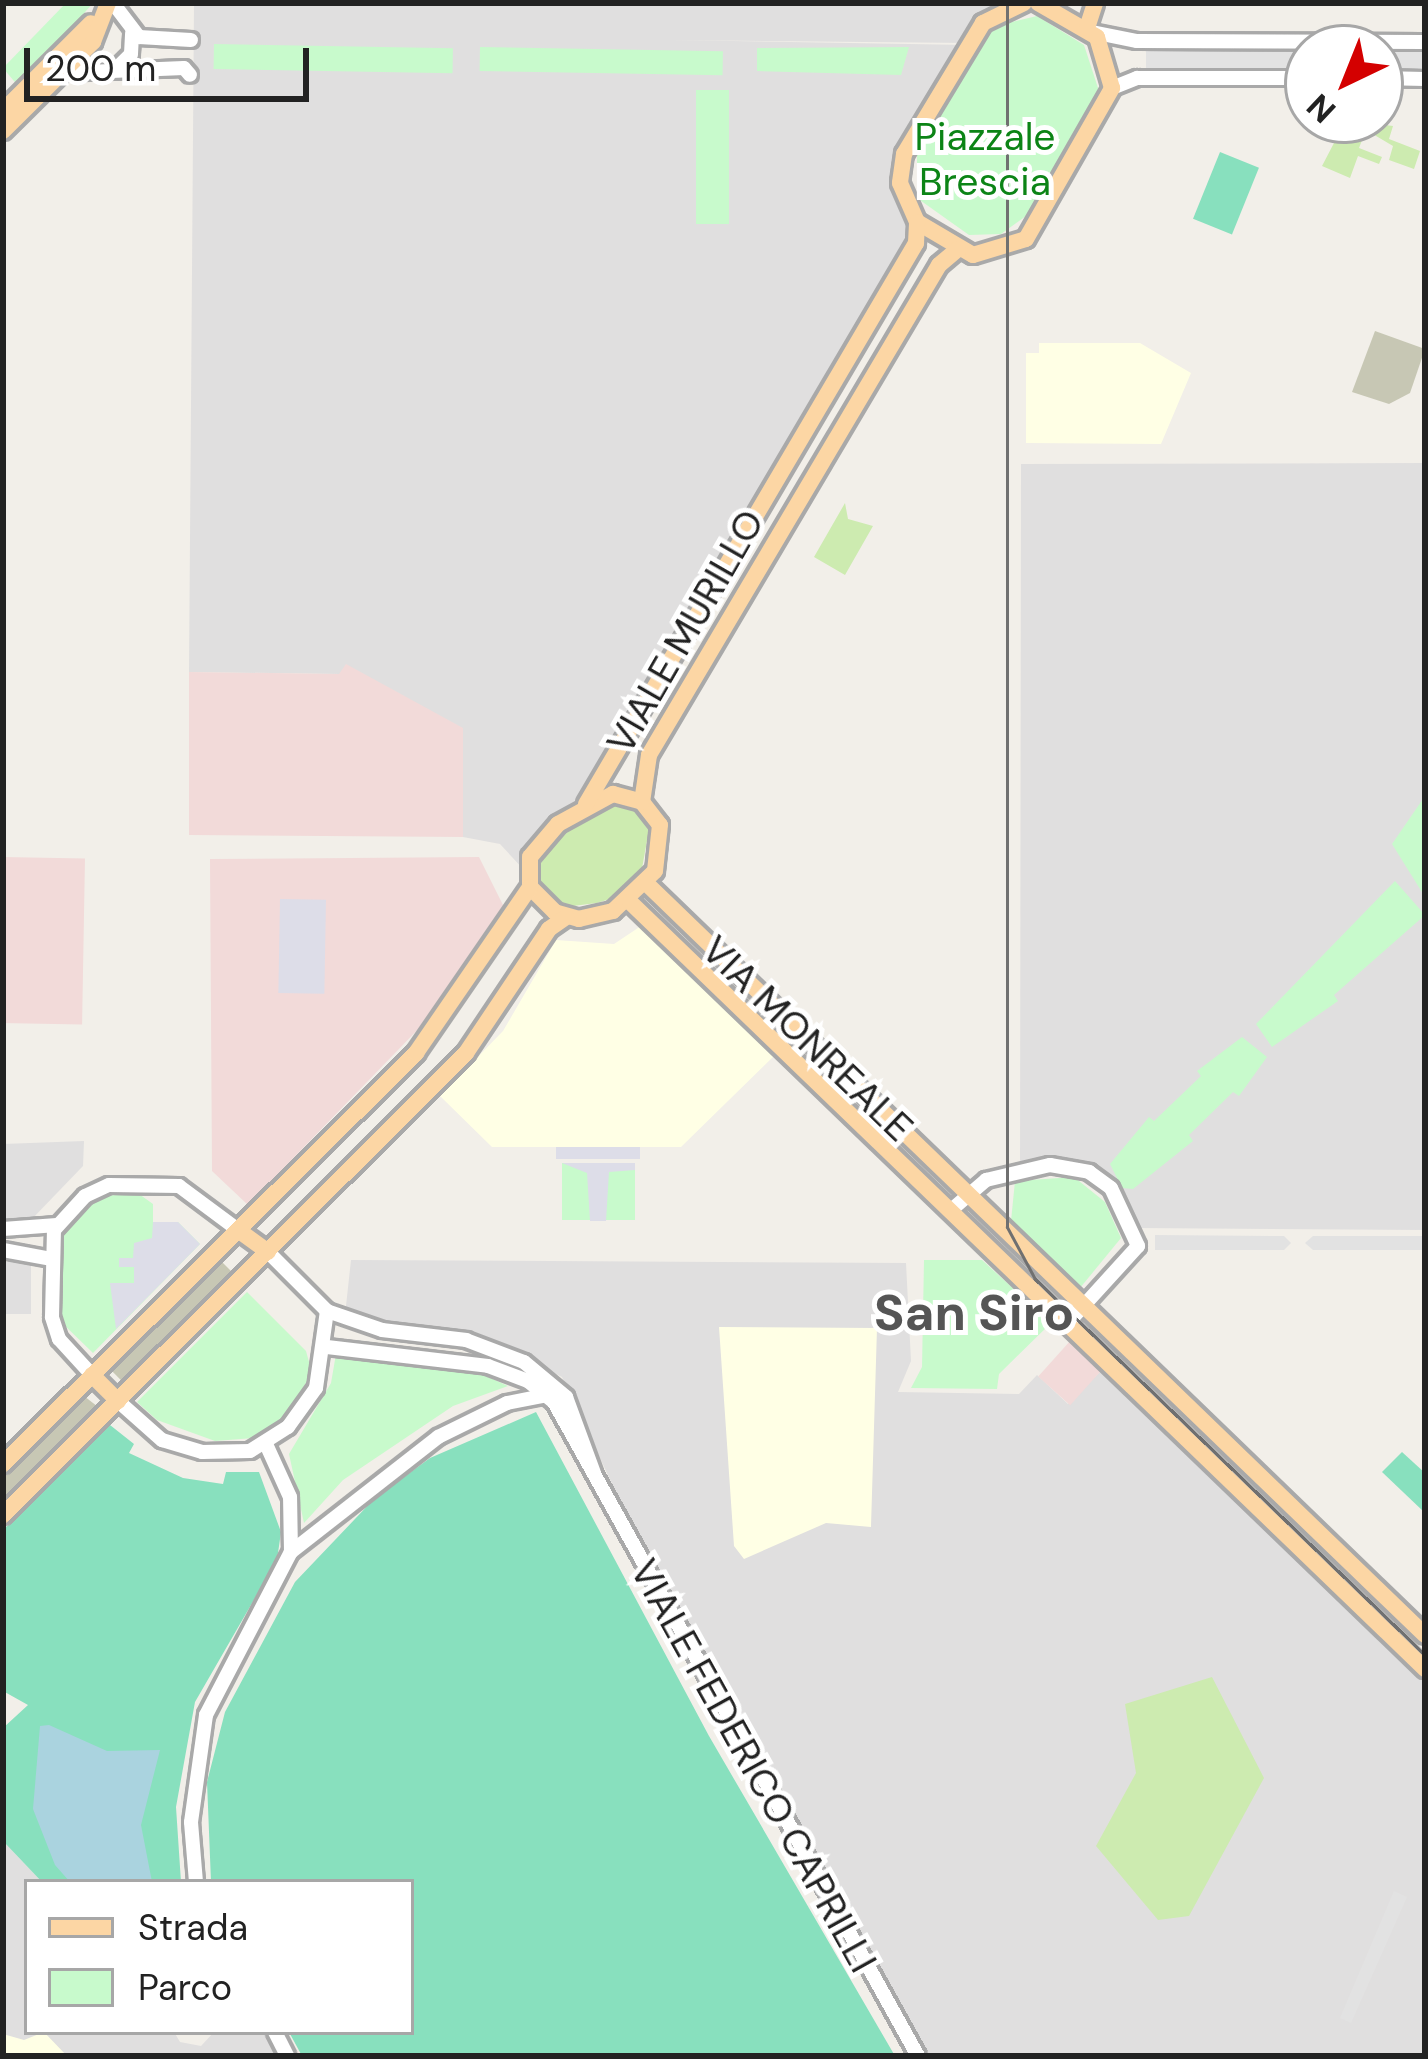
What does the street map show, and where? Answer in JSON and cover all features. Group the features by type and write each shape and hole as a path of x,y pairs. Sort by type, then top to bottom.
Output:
{"main road":[{"path":"1024,3 983,23 904,154 901,183 917,222 954,247 1006,250 1026,239 1112,88 1108,57 1089,30 1044,4"},
{"path":"1089,30 1095,3"},
{"path":"3,131 86,49 108,15"},
{"path":"3,111 108,15"},
{"name":"VIALE MURILLO","path":"586,804 916,243 917,222"},
{"name":"VIALE MURILLO","path":"641,802 649,755 954,247"},
{"path":"786,460 825,460"},
{"path":"3,1464 439,1028 530,887 527,865 536,848 586,804 613,794 641,802 663,838 647,884 630,902 590,918 566,917 550,928 466,1054 3,1515"},
{"name":"VIA MONREALE","path":"647,884 1425,1635"},
{"path":"530,887 566,917"},
{"name":"VIA MONREALE","path":"630,902 1425,1670"},
{"path":"660,932 666,917 678,914"},
{"path":"934,1196 951,1178"},
{"path":"238,1230 268,1252"},
{"path":"92,1375 118,1401"}],"street":[{"path":"108,15 190,40"},
{"path":"108,15 131,54 110,69"},
{"path":"1089,30 1137,41 1425,42"},
{"path":"86,49 110,69"},
{"path":"59,76 110,69 184,68 190,75"},
{"path":"1112,88 1137,78 1284,78"},
{"path":"950,1211 998,1175 1050,1165 1089,1172 1111,1188 1138,1246 1066,1324"},
{"path":"3,1229 56,1225 96,1188 173,1185 238,1230"},
{"path":"56,1225 53,1328 92,1375"},
{"path":"3,1250 52,1259"},
{"path":"268,1252 327,1311 382,1330 480,1344 557,1393"},
{"path":"316,1388 327,1347 327,1311"},
{"path":"327,1347 501,1370 557,1393"},
{"path":"118,1401 181,1448 231,1454 266,1444 345,1352"},
{"path":"501,1370 507,1403"},
{"path":"196,1879 191,1822 206,1715 291,1552 408,1456 507,1403 557,1393"},
{"name":"VIALE FEDERICO CAPRILLI","path":"557,1393 665,1615 918,2056"},
{"path":"266,1444 290,1497 291,1552"}],"shaded area":[{"path":"194,3 1016,3 968,43 670,40 968,45 902,154 917,230 585,804 525,871 500,844 463,837 462,728 339,674 189,672"},
{"path":"1146,48 1284,48 1284,71 1146,71"},
{"path":"1404,48 1425,48 1425,71 1404,71"},
{"path":"1375,331 1425,349 1410,393 1389,404 1352,392"},
{"path":"1039,343 1140,343 1191,373 1161,444 1026,443 1026,353 1039,353"},
{"path":"1425,463 1425,1230 1137,1228 1100,1176 1020,1169 1021,464"},
{"path":"346,664 463,728 463,837 189,835 189,672 339,674"},
{"path":"3,857 85,858 82,1024 3,1023"},
{"path":"479,857 506,911 456,990 248,1205 212,1171 210,859"},
{"path":"280,899 326,900 324,994 278,993"},
{"path":"641,926 774,1056 681,1147 492,1147 440,1096 503,1031 556,940 614,944"},
{"path":"84,1141 83,1166 31,1220 3,1220 3,1144"},
{"path":"556,1147 640,1147 640,1159 556,1159"},
{"path":"562,1163 635,1163 635,1170 609,1172 606,1221 590,1221 587,1173"},
{"path":"153,1222 178,1222 200,1244 116,1329 110,1283 134,1283 134,1267 119,1267 119,1258 133,1258 134,1243 152,1238"},
{"path":"1155,1235 1284,1236 1291,1243 1284,1250 1155,1250"},
{"path":"1313,1236 1425,1236 1425,1250 1313,1250 1305,1243"},
{"path":"220,1260 234,1274 125,1384 110,1370"},
{"path":"351,1260 906,1263 911,1361 898,1392 1019,1394 1037,1375 1068,1404 1103,1369 1425,1684 1425,2056 928,2056 666,1599 562,1377 475,1334 345,1315"},
{"path":"3,1262 31,1262 31,1314 3,1314"},
{"path":"719,1327 877,1328 871,1527 826,1523 744,1559 734,1546"},
{"path":"1071,1340 1103,1369 1070,1405 1038,1376"},
{"path":"84,1396 102,1410 3,1510 3,1476"},
{"path":"3,1841 39,1879 24,1879 24,2035 176,2035 180,2042 201,2046 211,2035 274,2035 285,2056 3,2056"},
{"path":"1394,1891 1407,1897 1351,2023 1340,2018"},
{"path":"3,2034 24,2040 47,2035 67,2056 3,2056"}],"green space":[{"path":"66,3 93,3 19,87 3,68"},
{"name":"Piazzale Brescia","path":"1037,16 1084,45 1099,91 1030,213 1001,234 969,235 917,198 917,149 991,27"},
{"path":"214,44 453,48 453,73 214,69"},
{"path":"480,47 723,51 723,75 480,71"},
{"path":"909,47 901,75 757,71 757,48"},
{"path":"696,90 729,90 729,224 696,224"},
{"path":"1333,144 1361,144 1359,148 1382,157 1379,164 1358,156 1350,178 1322,166"},
{"path":"1390,144 1420,151 1414,169 1389,160"},
{"path":"1220,152 1259,168 1232,234 1193,219"},
{"path":"845,503 848,519 873,526 845,575 814,557"},
{"path":"1425,796 1425,897 1392,844"},
{"path":"615,802 637,809 650,824 641,874 619,896 597,903 565,907 545,898 535,879 541,855 591,812"},
{"path":"1395,881 1425,915 1334,995 1338,1001 1272,1047 1256,1024"},
{"path":"1242,1037 1267,1057 1239,1096 1233,1092 1189,1135 1193,1141 1133,1189 1122,1188 1110,1164 1149,1117 1154,1121 1201,1076 1197,1071"},
{"path":"562,1163 635,1163 635,1220 562,1220"},
{"path":"1074,1177 1105,1202 1121,1238 1080,1288 1011,1221 1015,1181"},
{"path":"139,1194 153,1204 153,1222 178,1222 200,1244 93,1353 60,1321 61,1234 96,1196"},
{"path":"924,1260 982,1260 1051,1323 999,1374 997,1389 911,1388 922,1367"},
{"path":"247,1292 306,1351 312,1373 284,1420 254,1438 215,1441 157,1420 137,1402"},
{"path":"336,1354 475,1371 508,1386 453,1406 343,1480 304,1523 289,1454 331,1383"},
{"path":"536,1412 709,1736 895,2056 302,2056 291,2035 414,2035 414,1879 211,1879 207,1782 225,1712 295,1582 374,1499 430,1458"},
{"path":"110,1425 134,1444 129,1453 183,1478 223,1484 226,1472 259,1472 281,1532 277,1560 195,1702 176,1807 181,1879 39,1879 3,1841 3,1728 28,1705 3,1691 3,1530"},
{"path":"1402,1452 1425,1473 1424,1512 1382,1472"},
{"path":"1212,1677 1264,1778 1189,1916 1158,1920 1096,1846 1136,1773 1125,1704"}],"water":[{"path":"49,1725 107,1751 160,1750 141,1825 151,1879 67,1879 55,1865 33,1809 40,1726"}],"tram line":[{"path":"1007,3 1007,1227 1035,1279 1425,1655"}],"district":[{"name":"San Siro","path":"974,1313"}]}
